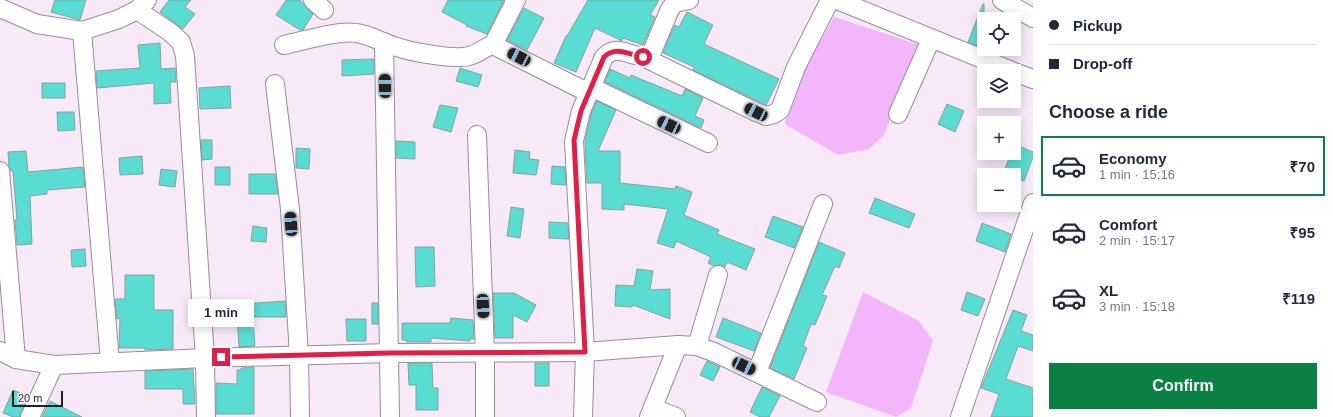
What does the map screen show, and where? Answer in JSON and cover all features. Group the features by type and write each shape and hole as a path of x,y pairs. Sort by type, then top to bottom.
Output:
{"street":[{"path":"494,45 516,0"},
{"path":"643,57 651,54 670,9 675,3 689,0"},
{"path":"583,417 585,352 574,140 576,126 604,57 609,52 621,51 643,57 756,112 766,116 774,114 780,110 796,67 830,0"},
{"path":"837,0 931,39 1024,72"},
{"path":"1002,0 1033,18"},
{"path":"0,8 37,24 82,31 119,20 142,5 181,42 185,56 205,358 206,417"},
{"path":"82,31 110,362"},
{"path":"284,45 344,32 356,32 410,50 455,57 468,57 478,53 485,47 494,45 708,143"},
{"path":"898,114 931,39"},
{"path":"384,42 390,417"},
{"path":"275,84 290,209 300,356 300,417"},
{"path":"476,135 485,353 485,417"},
{"path":"0,171 16,359"},
{"path":"960,417 1033,203"},
{"path":"757,372 823,204"},
{"path":"697,346 718,275"},
{"path":"676,417 651,412 678,345"},
{"path":"0,351 16,359 54,365 205,358 390,353 585,352 678,345 697,346 757,372 817,402"},
{"path":"30,417 54,365"}],"shaded area":[{"path":"834,17 920,45 884,135 869,149 838,155 785,124 790,95"},
{"path":"863,292 919,321 933,341 911,408 896,417 826,392"}],"building":[{"path":"55,0 86,0 80,20 51,12"},
{"path":"169,0 191,0 185,7 195,14 183,29 160,12"},
{"path":"286,0 300,0 313,14 303,30 300,30 276,15"},
{"path":"448,0 504,0 487,34 466,26 467,25 442,12"},
{"path":"588,0 659,0 650,15 655,17 643,45 623,38 622,41 595,28 576,72 554,63 566,36"},
{"path":"983,4 984,4 984,12 980,12"},
{"path":"524,8 544,18 527,50 507,40"},
{"path":"687,12 713,25 704,44 779,79 766,105 693,70 694,67 663,53 675,25 679,27"},
{"path":"977,19 977,45 968,42"},
{"path":"160,43 161,69 175,68 176,82 170,82 171,103 154,104 154,83 97,88 96,71 140,68 138,45"},
{"path":"374,59 374,74 342,76 342,60"},
{"path":"460,68 482,75 478,87 456,81"},
{"path":"610,69 630,78 631,75 682,96 685,89 703,98 695,116 704,120 701,128 605,82"},
{"path":"42,83 65,83 65,98 42,98"},
{"path":"230,86 231,108 200,109 199,88"},
{"path":"597,101 616,110 598,151 620,151 620,183 675,189 676,186 692,192 684,215 719,230 717,234 755,249 746,270 727,262 725,267 721,265 714,266 708,263 711,257 676,241 674,248 657,243 668,209 624,204 624,210 602,209 602,183 587,183 585,142 591,114"},
{"path":"947,104 964,111 955,132 938,124"},
{"path":"440,105 458,108 451,132 433,127"},
{"path":"57,112 74,112 75,130 58,131"},
{"path":"201,140 212,140 212,159 202,160"},
{"path":"396,141 415,142 415,159 396,158"},
{"path":"1021,147 1033,152 1033,157 1024,181 1021,180 1021,168 1005,168 1008,160 1021,160"},
{"path":"296,148 310,149 309,169 296,168"},
{"path":"515,150 530,152 529,159 539,160 536,175 513,173"},
{"path":"26,151 28,172 83,167 85,187 47,190 47,194 30,196 32,244 17,245 15,220 17,220 13,171 11,171 9,166 8,152"},
{"path":"142,156 143,174 120,175 119,158"},
{"path":"552,166 565,167 566,185 551,184"},
{"path":"215,167 230,167 230,185 215,185"},
{"path":"161,169 177,171 175,187 159,185"},
{"path":"249,174 275,174 278,194 249,194"},
{"path":"875,198 915,214 909,228 869,213"},
{"path":"511,207 524,209 520,238 507,236"},
{"path":"773,216 803,227 794,248 765,237"},
{"path":"549,222 568,223 569,239 549,238"},
{"path":"982,223 1011,234 1005,252 976,241"},
{"path":"253,226 267,228 266,242 251,241"},
{"path":"819,242 845,253 839,268 835,266 822,295 827,296 815,325 811,324 803,346 807,348 794,379 770,368"},
{"path":"415,247 434,247 435,286 416,287"},
{"path":"85,249 86,266 72,267 71,250"},
{"path":"637,269 653,271 650,290 670,289 670,319 633,305 632,307 615,306 616,285 634,286"},
{"path":"125,275 154,275 154,310 173,310 173,349 145,350 145,348 119,348 120,318 117,319 115,299 125,299"},
{"path":"967,292 985,299 978,316 961,310"},
{"path":"493,293 514,293 536,305 527,322 513,315 513,338 495,338"},
{"path":"285,301 286,317 253,317 255,346 239,347 237,317 216,317 215,306"},
{"path":"372,303 378,303 378,324 372,324"},
{"path":"1013,310 1027,315 1021,331 1033,335 1033,351 1018,346 1006,379 1033,388 1033,417 991,417 999,394 981,388"},
{"path":"451,318 473,320 474,339 470,339 470,341 431,338 431,342 407,342 406,340 402,340 402,323 450,323"},
{"path":"723,318 761,333 754,351 716,337"},
{"path":"346,319 366,319 366,341 347,341"},
{"path":"707,361 720,367 713,381 700,375"},
{"path":"408,363 432,363 433,388 438,388 438,410 416,410 416,385 409,385"},
{"path":"535,363 549,363 549,386 535,386"},
{"path":"254,367 254,414 216,414 216,383 237,384 237,370 241,370 241,368"},
{"path":"193,369 195,404 183,404 183,389 145,389 145,371"},
{"path":"762,387 780,396 769,417 760,417 750,412"},
{"path":"13,390 28,396 20,417 13,417 3,413"},
{"path":"50,401 82,417 42,417"}],"route":[{"path":"221,357 390,353 448,354 585,352 580,242 574,159 576,126 604,57 609,52 621,51 643,57"}]}
